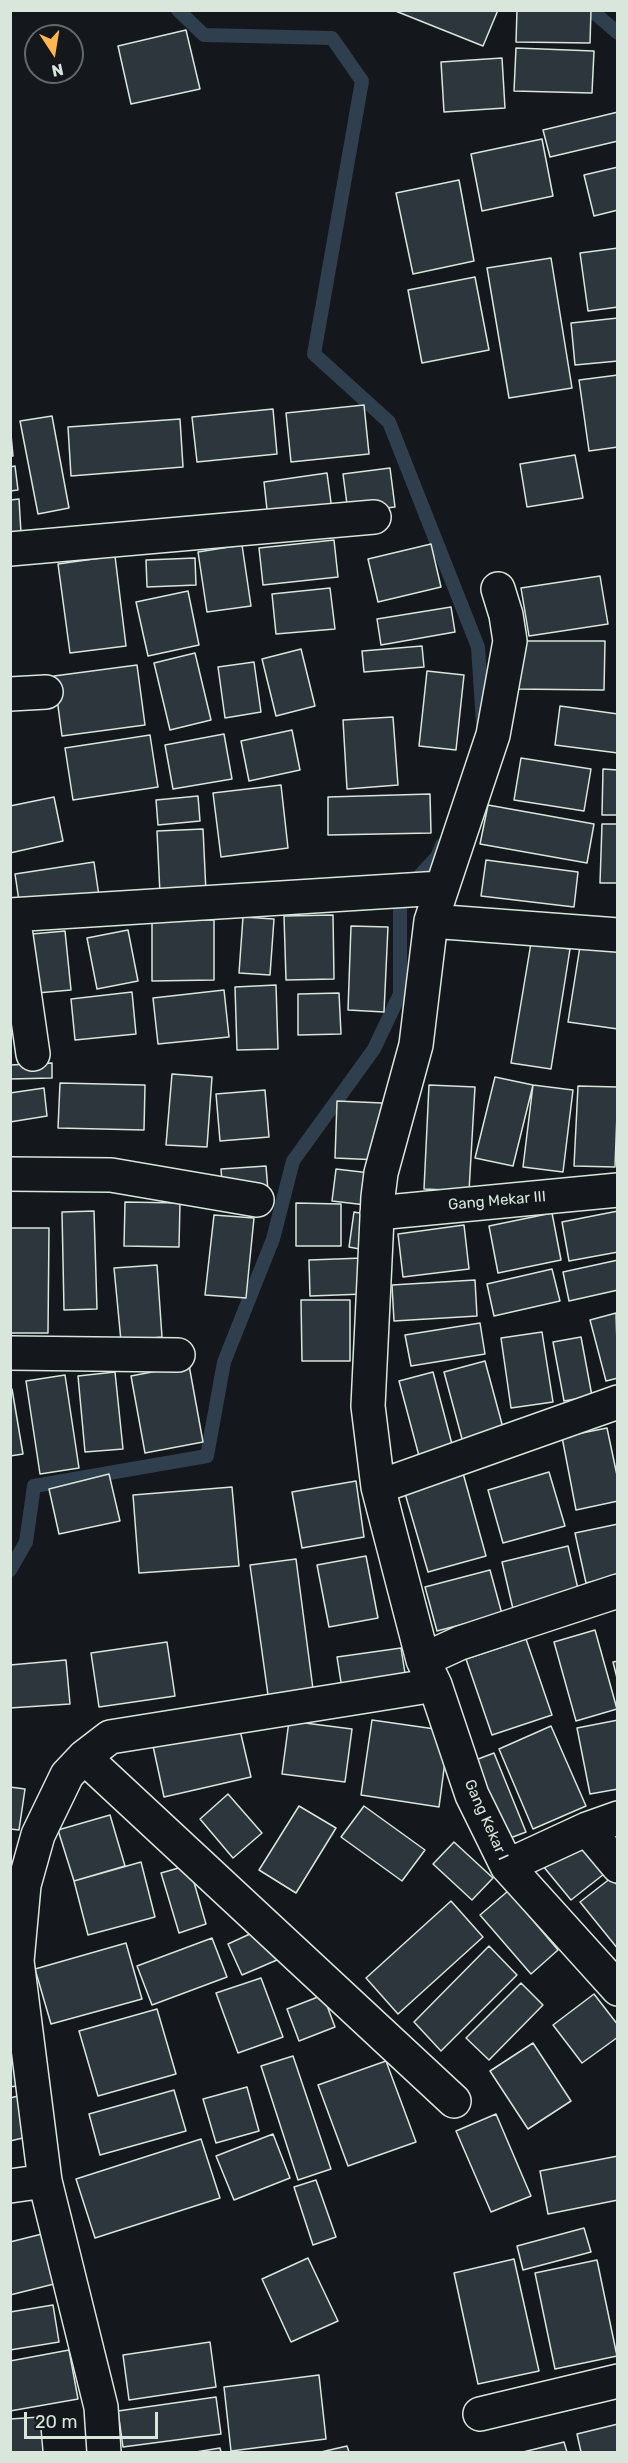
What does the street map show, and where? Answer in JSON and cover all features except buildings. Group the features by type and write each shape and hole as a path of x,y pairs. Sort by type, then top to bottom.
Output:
{"street":[{"path":"10,549 374,517"},
{"name":"Gang Kekar I","path":"498,589 509,631 510,652 493,735 432,889 431,921 416,1046 381,1173 368,1406 378,1487 429,1672 472,1795 507,1866 618,1989"},
{"path":"10,694 46,692"},
{"path":"33,1054 12,915 432,889"},
{"path":"431,921 618,935"},
{"path":"10,1174 111,1175 257,1200"},
{"name":"Gang Mekar III","path":"377,1213 618,1190"},
{"path":"10,1353 178,1355"},
{"path":"378,1487 618,1402"},
{"path":"104,2452 101,2407 45,2181 16,1961 24,1885 38,1835 67,1775 84,1757 110,1737 429,1672 460,1643 618,1591"},
{"path":"84,1757 454,2101"},
{"path":"507,1866 603,1824 618,1866"},
{"path":"10,2186 45,2181"},
{"path":"480,2414 618,2381"}],"waterway":[{"path":"178,10 204,35 332,38 362,81 314,354 389,422 478,647 483,723"},
{"path":"591,10 618,33"},
{"path":"10,1570 26,1542 34,1486 207,1456 224,1362 273,1239 293,1161 374,1049 400,994 400,897 437,857 442,845"}]}
